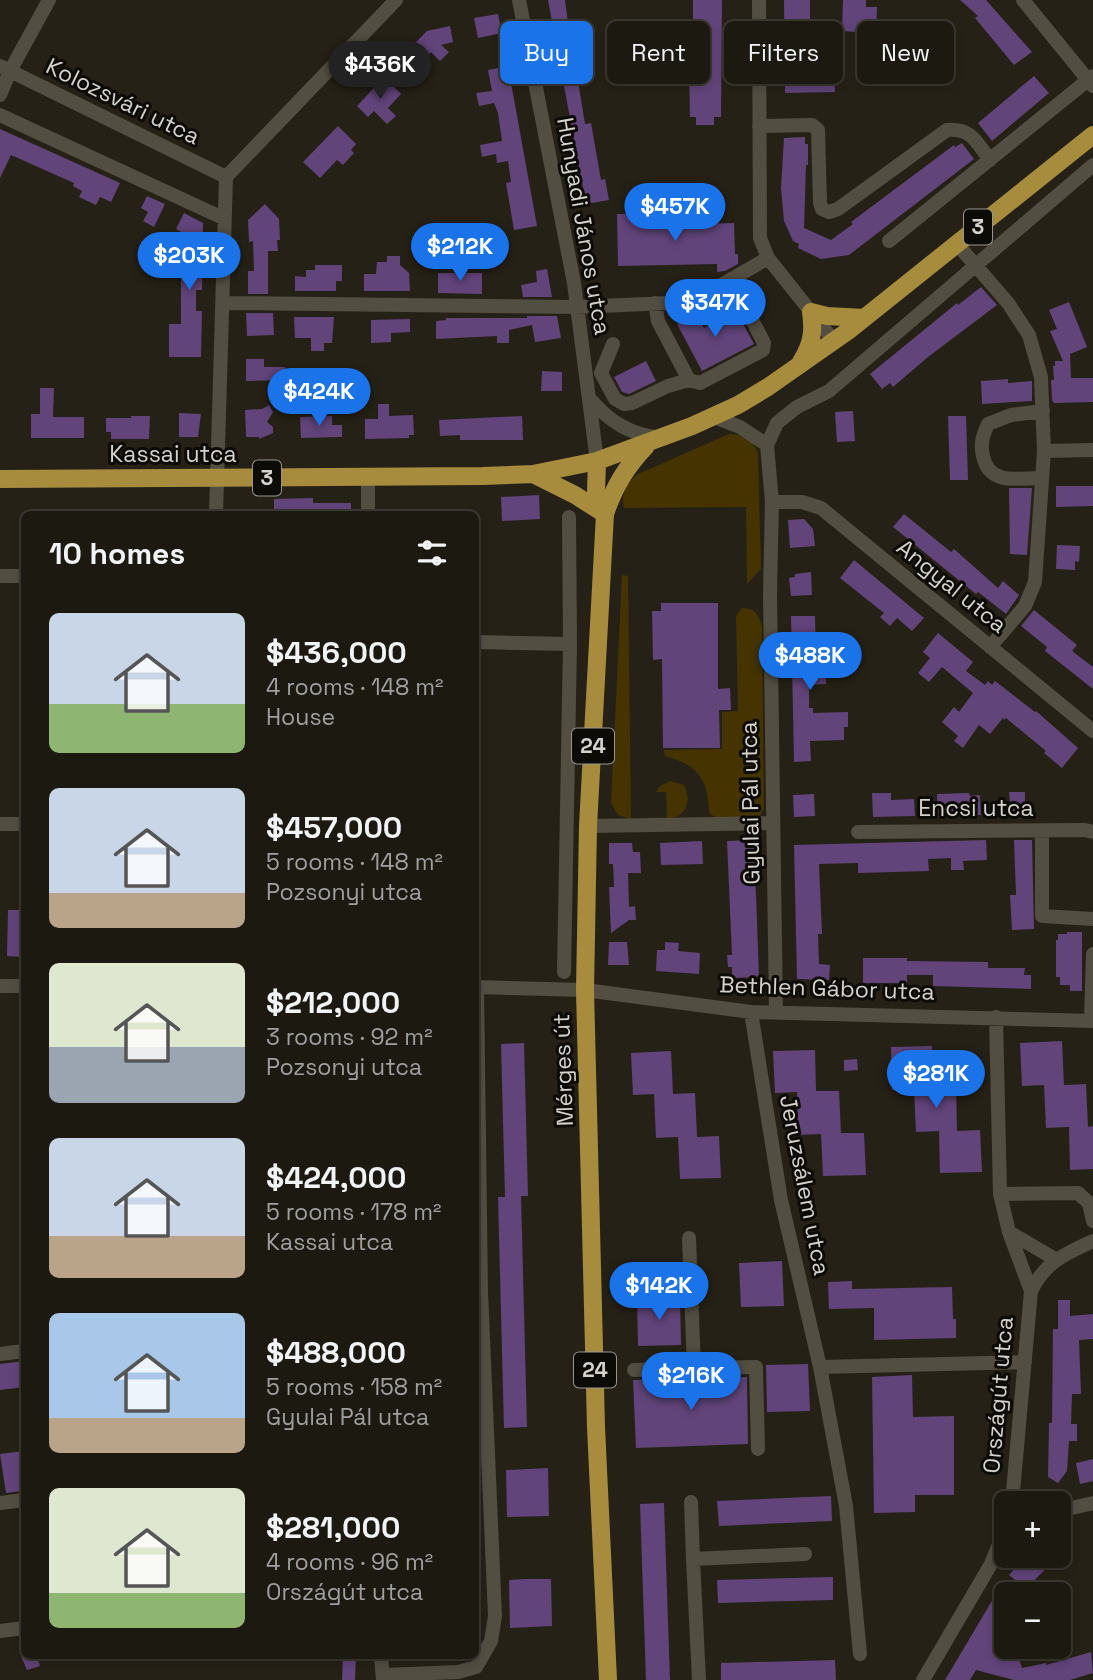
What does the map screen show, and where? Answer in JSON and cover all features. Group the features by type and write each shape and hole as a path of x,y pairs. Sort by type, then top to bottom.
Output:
{"main road":[{"name":"3","path":"597,461 714,417 768,387 834,341 1093,135"},
{"path":"799,365 809,349 814,332 811,312 827,316 863,318"},
{"path":"533,474 605,514 612,491 623,473 655,441"},
{"name":"Kassai utca","path":"0,478 533,474 597,461"},
{"name":"Mérges út","path":"597,461 596,492 605,514 588,826 585,990 596,1427 608,1680"}],"street":[{"path":"0,95 5,69 49,0"},
{"path":"216,511 226,177 396,0"},
{"name":"Hunyadi János utca","path":"519,0 577,307 597,461"},
{"path":"759,0 760,237 768,258 834,341"},
{"path":"889,241 1092,81 1023,0"},
{"name":"Kolozsvári utca","path":"5,69 226,177"},
{"path":"0,114 223,218"},
{"path":"760,126 812,125 818,130 820,203 822,209 829,212 838,209 947,130 961,129 990,160"},
{"path":"714,417 740,427 767,445 777,423 797,407 829,391 1093,165"},
{"path":"957,244 1008,303 1029,335 1041,377 1044,451 1035,582 1026,606 990,648"},
{"path":"223,303 577,307 692,302 768,258"},
{"path":"613,344 601,373 615,399 624,404 689,380 700,383 763,350 764,343 731,279"},
{"path":"655,303 658,321 689,380"},
{"path":"590,399 621,428 655,441"},
{"path":"1042,478 1006,479 993,475 985,466 982,437 988,424 1011,415 1043,411"},
{"name":"Gyulai Pál utca","path":"767,445 772,502 776,1012"},
{"path":"1044,451 1093,450"},
{"path":"368,477 368,511"},
{"name":"Angyal utca","path":"772,502 802,502 821,509 1093,732"},
{"path":"564,972 570,644 569,517"},
{"path":"0,576 21,576"},
{"path":"479,642 570,644"},
{"path":"588,826 773,823"},
{"path":"0,824 21,824"},
{"path":"1042,831 1042,916 1093,919"},
{"name":"Encsi utca","path":"858,832 1093,832"},
{"path":"1092,1020 1093,954"},
{"path":"0,986 21,986"},
{"name":"Bethlen Gábor utca","path":"479,987 585,990 751,1012 1092,1020"},
{"name":"Jeruzsálem utca","path":"751,1012 782,1200 820,1367 846,1506 860,1654"},
{"name":"Országút utca","path":"996,1017 1000,1194 1009,1232 1031,1290 1013,1491"},
{"path":"1000,1194 1078,1193 1088,1203 1093,1221"},
{"path":"1009,1232 1055,1259"},
{"path":"689,1238 694,1368"},
{"name":"Országút utca","path":"1031,1290 1055,1259 1093,1241"},
{"path":"381,1659 383,1678 458,1672 476,1667 491,1641 495,1616 482,1457 479,1292"},
{"path":"0,1354 21,1351"},
{"path":"820,1367 1025,1362"},
{"path":"634,1370 756,1367 758,1449"},
{"path":"0,1503 21,1500"},
{"path":"691,1502 699,1680"},
{"path":"1071,1508 1093,1503"},
{"path":"693,1559 805,1554"},
{"path":"923,1680 994,1557"},
{"path":"0,1631 21,1628"}],"shaded area":[{"path":"729,434 747,438 758,452 761,569 747,584 746,507 624,508 623,503 625,489 638,474"},
{"path":"622,575 628,576 631,819 618,815 611,803"},
{"path":"742,608 756,613 762,627 764,809 760,816 735,820 710,814 702,779 694,769 665,756 664,750 722,749 722,712 738,711 736,616"},
{"path":"670,781 684,785 688,797 683,812 667,819 666,792 656,792 660,786"}],"building":[{"path":"548,0 565,0 568,21 552,21"},
{"path":"693,0 722,0 721,117 714,117 714,125 696,125 696,117 690,117 689,84 710,84 710,21 693,21"},
{"path":"784,0 810,0 810,21 784,21"},
{"path":"843,0 866,0 866,7 877,7 876,21 857,21 857,32 843,31"},
{"path":"960,0 986,0 1032,52 1014,65 975,18 978,16"},
{"path":"498,14 500,33 478,38 474,18"},
{"path":"450,26 453,42 441,45 449,52 440,61 431,52 422,61 409,49 427,31"},
{"path":"500,68 500,84 511,84 537,226 514,230 506,183 511,182 508,161 497,163 496,154 482,157 480,145 502,141 494,103 479,106 476,93 492,91 488,70"},
{"path":"1034,76 1049,93 992,141 978,123"},
{"path":"384,77 401,94 388,108 396,116 387,124 374,111 368,117 357,106"},
{"path":"564,84 578,84 585,124 591,123 601,180 605,179 609,200 586,204"},
{"path":"785,84 835,84 835,92 785,93"},
{"path":"338,126 356,144 351,150 354,153 343,165 337,160 320,178 303,162"},
{"path":"0,129 120,183 111,202 100,197 96,205 79,197 82,191 73,186 74,183 11,155 0,178"},
{"path":"805,137 805,144 808,144 808,165 804,228 831,240 954,145 955,147 962,143 974,159 849,255 821,259 798,248 799,244 793,241 784,221 781,188 784,138"},
{"path":"147,196 165,204 154,227 143,221 148,212 141,208"},
{"path":"265,204 279,219 278,251 268,251 268,294 248,294 248,271 254,271 253,241 249,242 248,220"},
{"path":"184,213 203,223 202,290 196,290 196,311 202,311 201,357 169,357 169,324 181,324 181,232 176,229"},
{"path":"617,214 631,214 631,219 664,218 665,225 734,223 738,264 717,272 717,264 618,266"},
{"path":"387,256 400,256 400,265 409,273 410,291 364,291 364,274 376,274 377,262 387,262"},
{"path":"315,265 342,265 342,281 336,281 336,291 295,291 295,276 306,277 306,270 315,270"},
{"path":"547,269 552,297 523,297 521,285 537,282 536,271"},
{"path":"438,273 482,273 482,294 438,293"},
{"path":"981,287 997,305 893,387 890,383 882,389 870,374 957,303 958,305"},
{"path":"1069,302 1087,347 1070,354 1071,378 1093,378 1093,402 1054,403 1052,400 1053,366 1055,361 1063,361 1050,331 1057,329 1049,310"},
{"path":"736,311 754,344 702,371 677,324 696,314 704,328"},
{"path":"246,313 273,313 274,335 247,336"},
{"path":"557,316 561,338 535,342 532,325 509,330 509,343 497,343 497,336 436,339 436,321 446,318"},
{"path":"294,317 334,317 332,343 324,343 324,351 311,351 311,338 295,338"},
{"path":"410,319 410,332 391,333 391,342 371,343 371,320"},
{"path":"246,359 264,359 264,367 285,367 285,380 246,381"},
{"path":"646,361 656,381 629,394 622,392 614,377"},
{"path":"542,371 562,372 562,391 541,391"},
{"path":"1008,379 1008,383 1032,381 1032,401 982,404 981,381"},
{"path":"40,388 54,388 53,417 84,417 84,438 31,438 31,414 40,414"},
{"path":"378,404 389,404 389,416 413,415 414,435 409,435 409,438 365,439 365,419 378,419"},
{"path":"269,405 273,412 267,422 273,427 273,433 259,439 246,437 245,410 262,409"},
{"path":"853,411 855,441 837,442 835,412"},
{"path":"179,413 201,414 198,437 179,437"},
{"path":"150,416 149,439 111,439 111,432 106,432 106,418"},
{"path":"332,416 332,425 342,425 342,437 301,438 300,417"},
{"path":"522,416 523,440 460,440 460,435 440,436 439,420"},
{"path":"948,416 966,416 968,480 950,480"},
{"path":"1056,486 1093,486 1093,506 1056,507"},
{"path":"1009,488 1032,488 1027,555 1010,554"},
{"path":"539,495 540,519 502,521 501,497"},
{"path":"313,498 313,503 351,503 351,511 274,511 274,499"},
{"path":"904,514 951,552 954,549 998,588 1003,581 1019,595 1006,614 978,592 976,594 893,527"},
{"path":"804,519 813,529 815,546 790,548 788,520"},
{"path":"1057,545 1080,546 1079,562 1075,561 1075,570 1056,569"},
{"path":"854,560 924,618 912,631 897,618 890,626 880,617 884,613 840,578"},
{"path":"811,572 812,595 791,596 789,578 795,577 795,574"},
{"path":"661,603 718,603 718,689 730,688 731,710 719,710 720,748 663,748 662,659 653,660 652,611 661,611"},
{"path":"1034,610 1077,645 1072,651 1093,667 1093,689 1045,651 1047,647 1021,626"},
{"path":"791,616 815,616 816,657 825,657 826,684 809,685 809,708 813,708 813,713 848,712 848,727 844,727 844,740 810,741 811,761 794,762"},
{"path":"938,633 973,662 966,671 985,685 988,681 992,685 995,681 1036,711 1078,748 1062,768 1006,718 1003,718 990,734 979,725 963,748 954,741 958,736 942,722 954,707 959,712 973,693 942,667 929,682 918,673 930,658 923,652"},
{"path":"1009,792 1025,792 1025,815 1002,816 1002,803 1010,802"},
{"path":"872,793 891,793 891,800 914,799 915,816 873,817"},
{"path":"969,793 970,796 980,795 981,815 938,817 937,794"},
{"path":"814,794 815,816 794,817 793,795"},
{"path":"754,840 759,977 732,978 732,967 728,967 727,955 732,955 727,841"},
{"path":"986,840 987,860 963,861 964,870 951,870 951,858 928,859 929,871 858,873 858,863 819,864 822,934 818,934 819,964 830,965 829,980 797,979 794,845"},
{"path":"1014,840 1032,840 1034,929 1012,930 1010,895 1016,895"},
{"path":"702,841 703,864 661,865 660,843"},
{"path":"609,843 632,843 633,852 640,852 641,873 628,873 629,907 635,906 636,920 629,920 611,933 609,887 614,887 613,864 609,864"},
{"path":"8,910 21,910 21,957 7,956"},
{"path":"1082,932 1082,991 1070,991 1070,985 1060,985 1060,977 1056,977 1056,940 1058,934"},
{"path":"609,942 627,942 629,965 608,965"},
{"path":"665,942 679,943 678,951 700,953 699,974 656,971 657,950 665,950"},
{"path":"863,958 988,962 988,968 1025,968 1024,975 1031,975 1031,989 933,986 933,975 907,975 907,983 863,983"},
{"path":"1062,1041 1064,1085 1086,1084 1088,1127 1093,1126 1093,1169 1070,1170 1069,1127 1046,1128 1044,1085 1022,1086 1020,1043"},
{"path":"524,1043 528,1196 521,1196 527,1427 504,1428 498,1197 505,1197 501,1044"},
{"path":"932,1046 933,1089 956,1088 957,1131 980,1130 982,1172 940,1173 939,1131 916,1132 914,1090 892,1090 891,1047"},
{"path":"815,1050 816,1091 839,1091 841,1133 864,1133 866,1175 823,1176 821,1134 798,1135 797,1092 775,1093 773,1051"},
{"path":"671,1051 673,1094 695,1093 697,1137 719,1136 721,1178 680,1179 678,1137 656,1138 654,1094 633,1095 631,1053"},
{"path":"857,1059 858,1070 844,1071 844,1060"},
{"path":"782,1261 784,1306 741,1307 739,1263"},
{"path":"852,1281 852,1289 952,1287 956,1338 874,1340 874,1308 829,1309 828,1282"},
{"path":"680,1297 681,1345 638,1346 637,1299"},
{"path":"1058,1300 1070,1300 1070,1316 1093,1314 1093,1339 1079,1340 1081,1394 1072,1394 1071,1424 1077,1424 1077,1441 1069,1441 1067,1471 1058,1483 1048,1477 1049,1423 1052,1423 1053,1329 1058,1329"},
{"path":"21,1361 21,1387 0,1390 0,1364"},
{"path":"808,1364 810,1411 767,1412 766,1365"},
{"path":"912,1375 913,1417 954,1416 954,1495 915,1495 915,1512 874,1513 872,1377"},
{"path":"747,1377 748,1444 636,1448 633,1380"},
{"path":"21,1451 21,1491 6,1493 0,1454"},
{"path":"1093,1459 1093,1481 1080,1484 1076,1463"},
{"path":"548,1468 549,1516 507,1517 506,1470"},
{"path":"831,1496 832,1521 719,1526 717,1501"},
{"path":"664,1503 670,1680 646,1680 640,1504"},
{"path":"1015,1568 1046,1568 1033,1582 1018,1582 1009,1575"},
{"path":"833,1577 833,1600 718,1603 717,1580"},
{"path":"551,1579 552,1626 510,1628 509,1580"},
{"path":"993,1599 994,1659 1019,1659 1022,1668 1046,1665 1091,1652 1093,1673 1070,1680 1014,1680 976,1670 970,1680 945,1680"},
{"path":"22,1659 38,1659 40,1666 27,1670"},
{"path":"343,1659 356,1659 355,1680 342,1680"},
{"path":"835,1660 836,1680 721,1680 721,1663"}]}
